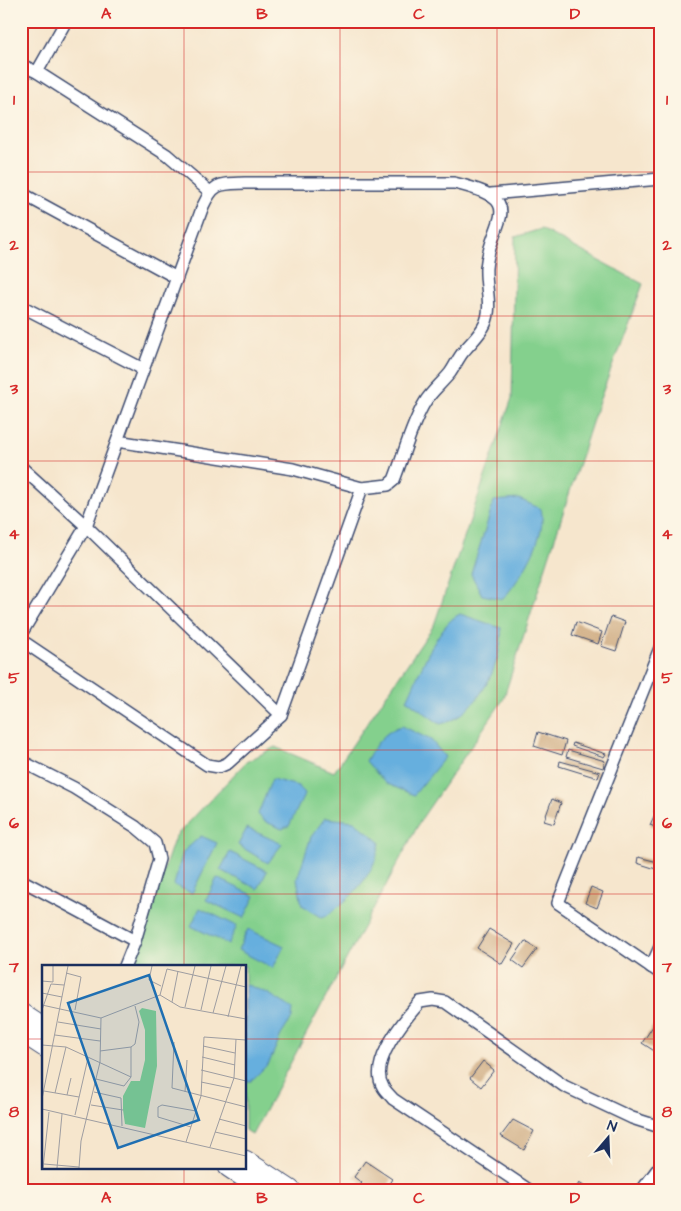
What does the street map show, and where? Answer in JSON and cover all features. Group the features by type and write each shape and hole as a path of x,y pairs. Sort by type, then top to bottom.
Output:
{"main road":[{"path":"21,1013 42,1027"},
{"path":"21,1032 42,1046"},
{"path":"246,1161 291,1190"},
{"path":"229,1168 262,1190"}],"street":[{"path":"37,72 66,21"},
{"path":"21,65 37,72 167,155 210,192"},
{"path":"21,634 86,526 210,192 218,184 454,183 478,188 491,194 660,179"},
{"path":"21,194 177,278"},
{"path":"117,441 293,469 362,488 388,485 394,480 426,401 450,373 464,351 484,326 489,315 486,266 501,213 491,194"},
{"path":"21,306 144,369"},
{"path":"21,466 86,526 281,715"},
{"path":"21,640 207,764 219,767 228,763 281,715 362,488"},
{"path":"660,648 558,903 656,970 660,947"},
{"path":"21,761 74,788 136,827 155,843 159,859 135,941 125,965"},
{"path":"21,880 135,941"},
{"path":"529,1190 393,1098 382,1086 378,1071 386,1048 420,1002 432,1000 445,1002 564,1086 632,1118 660,1127"},
{"path":"642,1190 660,1166"}],"green space":[{"path":"541,229 643,284 597,407 503,700 422,818 252,1135 246,1131 246,965 133,965 139,941 175,837 246,762 275,747 334,772 434,625 512,398 515,237"}],"water":[{"path":"519,499 541,509 542,520 537,544 524,569 503,599 482,595 471,574 494,501"},
{"path":"460,614 501,628 501,642 493,672 476,700 453,720 440,724 407,700 436,640 444,628"},
{"path":"402,726 431,740 445,757 414,795 385,783 366,761 385,735"},
{"path":"272,779 298,786 305,793 289,826 282,829 264,821 258,814"},
{"path":"325,818 354,821 380,842 373,865 360,886 323,918 302,905 297,879 311,837"},
{"path":"247,828 282,844 268,863 238,845"},
{"path":"201,836 217,843 192,893 174,885 183,852"},
{"path":"230,852 267,871 258,889 220,870"},
{"path":"217,878 255,896 244,918 206,900"},
{"path":"200,908 237,926 228,944 191,926"},
{"path":"248,929 284,946 273,968 238,950"},
{"path":"246,984 269,994 293,1009 292,1018 281,1035 269,1063 251,1081 246,1081"}],"building":[{"path":"611,617 625,622 616,651 601,646"},
{"path":"576,622 602,632 598,644 572,635"},
{"path":"538,732 566,741 562,755 534,746"},
{"path":"573,743 606,754 604,757 572,746"},
{"path":"568,750 605,761 603,768 566,757"},
{"path":"560,761 600,772 598,778 559,766"},
{"path":"658,798 660,798 660,814 654,812"},
{"path":"552,799 561,803 554,824 544,821"},
{"path":"654,816 660,818 660,829 650,825"},
{"path":"638,857 658,862 656,869 637,863"},
{"path":"591,887 603,892 597,908 585,903"},
{"path":"489,929 514,944 502,964 477,948"},
{"path":"525,941 537,949 523,968 512,960"},
{"path":"657,1020 660,1021 660,1046 656,1052 642,1043"},
{"path":"483,1061 494,1070 481,1087 470,1078"},
{"path":"513,1120 534,1131 524,1150 501,1136"},
{"path":"365,1161 392,1179 385,1190 364,1190 359,1186 362,1183 354,1177"},
{"path":"579,1183 590,1190 575,1190"}]}
